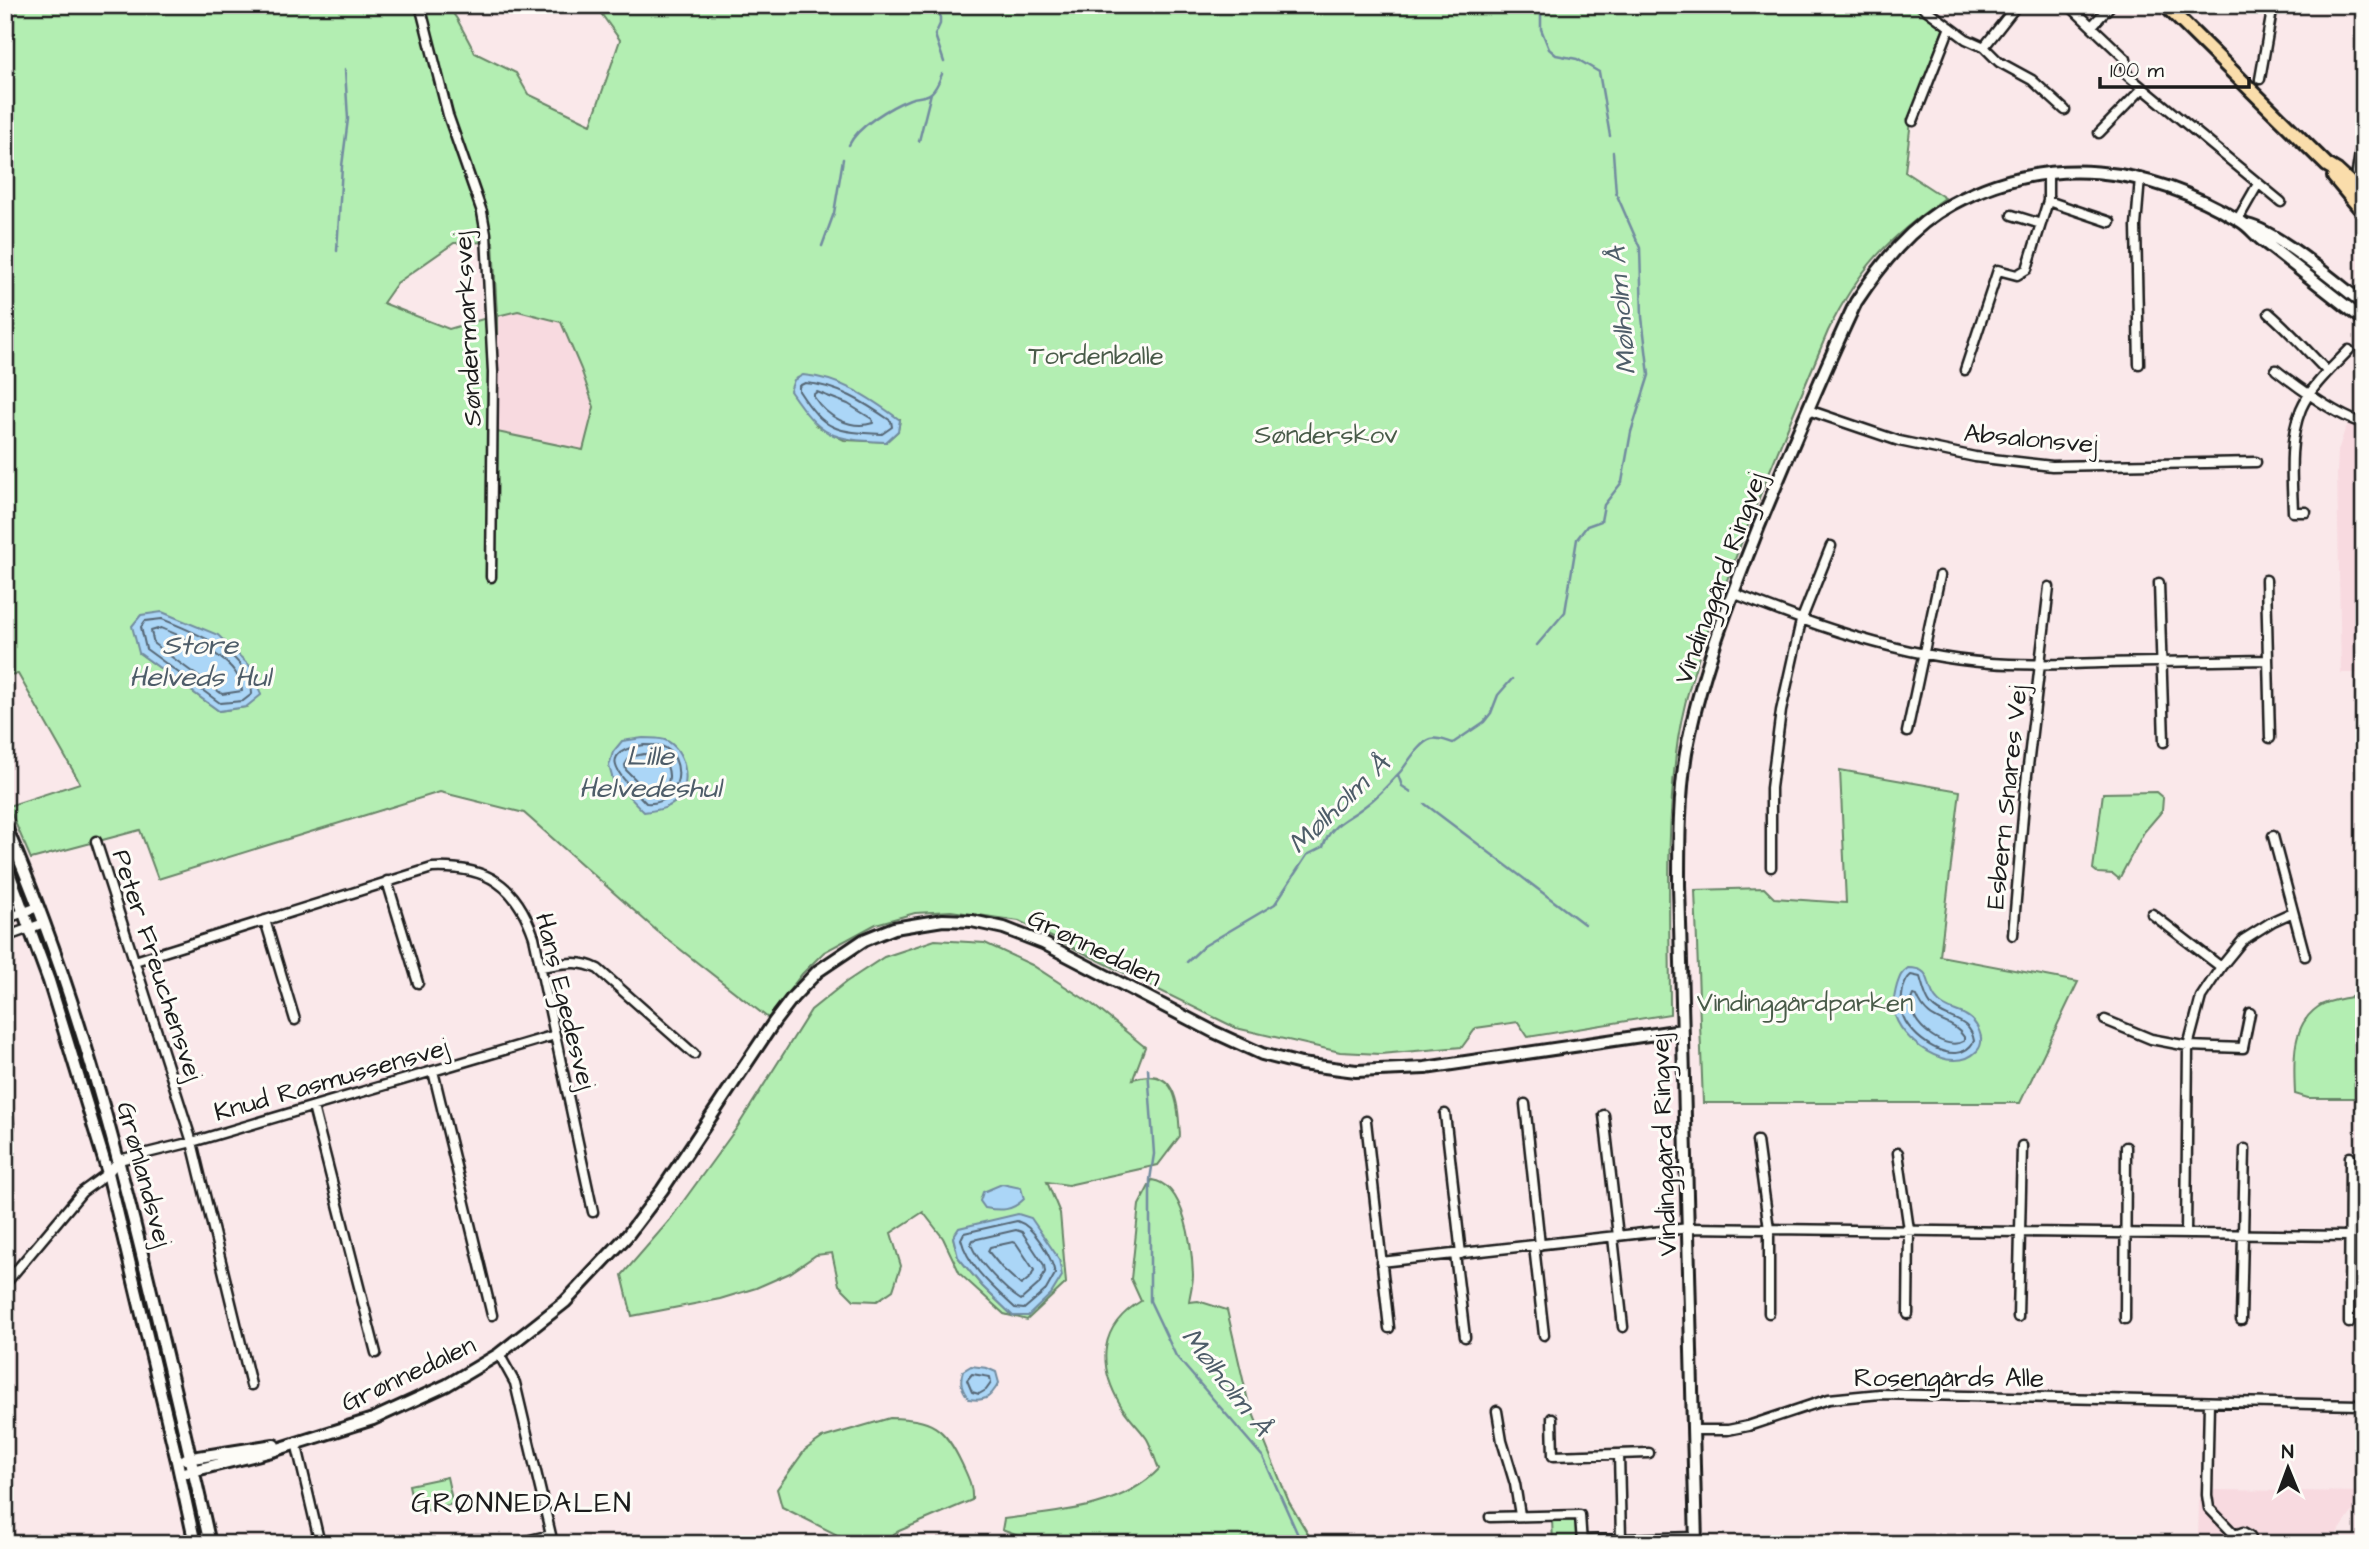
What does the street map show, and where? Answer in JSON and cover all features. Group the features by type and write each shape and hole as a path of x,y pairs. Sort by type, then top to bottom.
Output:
{"main road":[{"path":"2165,5 2327,165 2364,196"},
{"path":"2327,165 2332,175 2364,213"}],"street":[{"name":"Søndermarksvej","path":"420,5 448,115 482,212 486,234 493,372 491,577"},
{"path":"1920,5 1966,39 1984,47 1999,62 2032,80 2065,110"},
{"path":"1984,47 2017,5"},
{"path":"2070,5 2126,59 2127,75 2281,202"},
{"path":"2079,14 2087,5"},
{"path":"2092,26 2111,5"},
{"path":"2259,79 2273,5"},
{"path":"1913,121 1950,27"},
{"path":"2099,133 2143,89"},
{"path":"2357,172 2364,128"},
{"name":"Vindinggård Ringvej","path":"1696,1540 1682,1030 1680,799 1694,717 1717,632 1808,410 1856,302 1873,276 1897,248 1951,204 2001,183 2048,173 2107,172 2140,177 2180,192 2258,228 2290,248 2364,304"},
{"path":"1965,370 1998,270 2017,275 2027,269 2048,201 2048,173"},
{"path":"2139,364 2136,226 2140,177"},
{"path":"2242,222 2258,184"},
{"path":"2048,201 2110,222"},
{"path":"2012,215 2041,224"},
{"name":"Vindinggård Ringvej","path":"2242,222 2364,320"},
{"path":"2269,313 2299,339 2301,345 2328,372"},
{"path":"2306,512 2293,512 2292,471 2296,427 2302,408 2311,394 2349,350"},
{"path":"2276,370 2300,389 2347,418 2364,423"},
{"name":"Absalonsvej","path":"1808,410 1899,441 1988,459 2052,466 2256,462"},
{"path":"1771,867 1771,788 1775,747 1788,676 1801,621 1831,546"},
{"path":"1906,732 1940,576"},
{"path":"2266,580 2270,738"},
{"path":"2159,583 2164,742"},
{"name":"Esbern Snares Vej","path":"2012,934 2025,792 2049,587"},
{"name":"Esbern Snares Vej","path":"1732,593 1801,621 1860,639 1923,654 1989,663 2268,660"},
{"name":"Grønlandsvej","path":"5,825 44,923 80,1029 119,1160 210,1544"},
{"path":"2273,836 2305,956"},
{"name":"Peter Freuchensvej","path":"96,841 192,1142 251,1385"},
{"name":"Grønlandsvej","path":"5,862 55,1002 108,1173 195,1544"},
{"name":"Hans Egedesvej","path":"135,961 432,868 456,867 478,872 498,882 515,897 526,913 541,967 593,1212"},
{"path":"387,881 418,983"},
{"path":"5,919 37,907"},
{"path":"2186,1234 2188,1046 2201,997 2221,967 2244,940 2273,920 2294,912"},
{"path":"2152,914 2221,967"},
{"path":"265,920 295,1020"},
{"name":"Grønnedalen","path":"180,1474 262,1454 340,1430 409,1404 499,1354 565,1302 627,1236 662,1190 774,1021 793,997 818,971 842,953 864,940 894,928 943,920 972,921 1004,928 1043,943 1262,1054 1301,1064 1356,1071 1425,1068 1682,1030"},
{"path":"5,937 44,923"},
{"path":"541,967 572,962 585,963 598,969 694,1054"},
{"path":"2105,1020 2151,1039 2188,1046 2243,1048 2250,1013"},
{"name":"Knud Rasmussensvej","path":"119,1160 192,1142 555,1035"},
{"path":"433,1071 492,1315"},
{"path":"5,1101 9,1127 5,1156"},
{"path":"1525,1104 1544,1335"},
{"path":"313,1107 376,1353"},
{"path":"1445,1114 1465,1338"},
{"path":"1604,1115 1623,1327"},
{"path":"1366,1121 1389,1328"},
{"path":"1757,1141 1769,1229 1769,1313"},
{"path":"2018,1317 2022,1146"},
{"path":"2125,1319 2126,1147"},
{"path":"2241,1320 2245,1149"},
{"path":"1898,1153 1909,1230 1908,1314"},
{"path":"2349,1323 2350,1157"},
{"path":"5,1284 82,1192 108,1173 119,1160"},
{"path":"1381,1262 1689,1228 2349,1236"},
{"name":"Grønnedalen","path":"499,1354 515,1384 551,1535 513,1544"},
{"name":"Rosengårds Alle","path":"1694,1430 1728,1430 1829,1399 1880,1394 2358,1405"},
{"path":"2208,1402 2209,1508 2233,1539 2238,1533 2247,1533 2253,1544"},
{"path":"1497,1411 1520,1516"},
{"path":"1552,1418 1553,1456 1649,1453"},
{"path":"293,1443 320,1544"},
{"name":"Grønnedalen","path":"177,1461 293,1443"},
{"path":"1619,1454 1621,1539"},
{"path":"1510,1464 1519,1460"},
{"path":"1490,1517 1580,1515 1582,1542 1621,1539 1696,1540"}],"shaded area":[{"path":"518,311 561,322 594,407 583,450 497,432 497,315"},
{"path":"2364,407 2364,673 2341,673 2338,451 2345,429"},
{"path":"2215,1490 2364,1492 2364,1495 2330,1544 2198,1544 2199,1500"}],"green space":[{"name":"Sønderskov","path":"5,5 447,5 475,53 516,73 528,94 591,124 620,40 595,5 1915,5 1944,27 1912,112 1905,172 1945,198 1907,227 1877,256 1851,289 1828,331 1743,537 1687,695 1678,739 1671,807 1670,1014 1528,1037 1518,1022 1476,1028 1462,1047 1380,1054 1340,1052 1236,1028 1019,921 951,911 915,913 876,924 824,952 802,974 768,1018 657,931 524,813 440,792 158,879 140,830 31,859 8,806 80,783 18,674 5,675","holes":["493,242 497,315 449,329 383,303 397,283 454,243","518,311 561,322 594,407 583,450 497,432 497,316","900,419 898,431 886,442 844,440 817,426","139,653 246,707 219,711"]},
{"name":"Vindinggårdparken","path":"1840,770 1960,791 1940,956 2078,982 2020,1103 1703,1103 1695,890 1764,888 1774,898 1846,903"},
{"path":"2156,792 2163,798 2162,811 2144,832 2119,879 2113,874 2098,873 2093,869 2103,793"},
{"path":"935,940 985,943 1032,965 1092,1004 1145,1047 1133,1079 1148,1076 1167,1082 1176,1100 1180,1136 1158,1165 1068,1185 1047,1182 1060,1213 1066,1283 1027,1320 1004,1314 960,1274 943,1238 923,1212 891,1233 901,1266 893,1290 877,1301 854,1300 839,1285 832,1253 816,1255 790,1273 756,1288 720,1299 632,1316 622,1275 669,1221 738,1126 811,1010 884,957","holes":["953,1237 1013,1316 982,1286 958,1257"]},
{"path":"2355,996 2364,1009 2364,1098 2308,1098 2295,1094 2296,1047 2302,1025 2309,1015 2322,1005"},
{"path":"1152,1180 1163,1184 1172,1193 1184,1218 1193,1275 1189,1302 1198,1301 1227,1310 1248,1401 1289,1502 1314,1544 1040,1544 1002,1530 1004,1519 1066,1511 1107,1501 1144,1482 1159,1469 1147,1439 1123,1409 1113,1389 1105,1360 1110,1334 1117,1322 1141,1301 1131,1279 1139,1205"},
{"path":"890,1418 916,1420 935,1427 942,1433 966,1473 972,1500 899,1531 876,1544 855,1544 782,1507 777,1489 805,1450 822,1438"},
{"path":"447,1477 453,1504 415,1513 409,1485"},
{"path":"1552,1519 1575,1521 1578,1526 1578,1544 1553,1544"}],"water":[{"path":"803,375 830,380 866,397 900,420 898,431 886,442 839,437 829,433 811,418 790,391 794,380"},
{"name":"Store Helveds Hul","path":"162,612 218,635 252,668 261,695 246,707 219,711 139,653 132,626 141,615"},
{"name":"Lille Helvedeshul","path":"663,739 672,744 682,758 686,775 683,791 672,805 644,812 613,780 609,766 613,752 622,741"},
{"path":"1908,968 1926,974 1933,995 1940,1003 1973,1022 1981,1036 1977,1051 1966,1058 1940,1058 1927,1052 1905,1033 1898,1022 1894,1005 1899,979"},
{"path":"1002,1184 1021,1188 1024,1199 1006,1209 985,1208 980,1201 983,1192"},
{"path":"1018,1214 1031,1218 1059,1259 1062,1276 1051,1294 1028,1316 1013,1316 982,1286 958,1257 953,1237 959,1228"},
{"path":"971,1366 996,1372 999,1383 984,1399 969,1399 963,1389 963,1371"}],"waterway":[{"path":"940,5 940,24 935,35 944,62"},
{"name":"Mølholm Å","path":"1541,5 1541,29 1549,49 1556,55 1577,59 1599,72 1610,136"},
{"path":"337,251 348,119 345,69"},
{"path":"849,145 867,124 884,112 910,99 931,93 942,74"},
{"path":"919,141 931,93"},
{"name":"Mølholm Å","path":"1537,645 1565,612 1577,539 1587,526 1601,521 1604,505 1622,482 1631,432 1649,375 1642,317 1640,248 1616,193 1613,152"},
{"path":"822,246 834,213 843,159"},
{"name":"Mølholm Å","path":"1187,962 1204,946 1275,904 1307,855 1323,847 1335,827 1379,794 1422,744 1434,739 1453,743 1484,722 1498,695 1512,679"},
{"path":"1398,775 1402,786 1411,792"},
{"path":"1425,804 1584,924"},
{"name":"Mølholm Å","path":"1148,1069 1154,1154 1150,1180 1150,1301 1176,1356 1263,1457 1302,1544"}],"district":[{"name":"GRØNNEDALEN","path":"522,1502"}],"park label":[{"name":"Tordenballe","path":"1096,355"}]}
